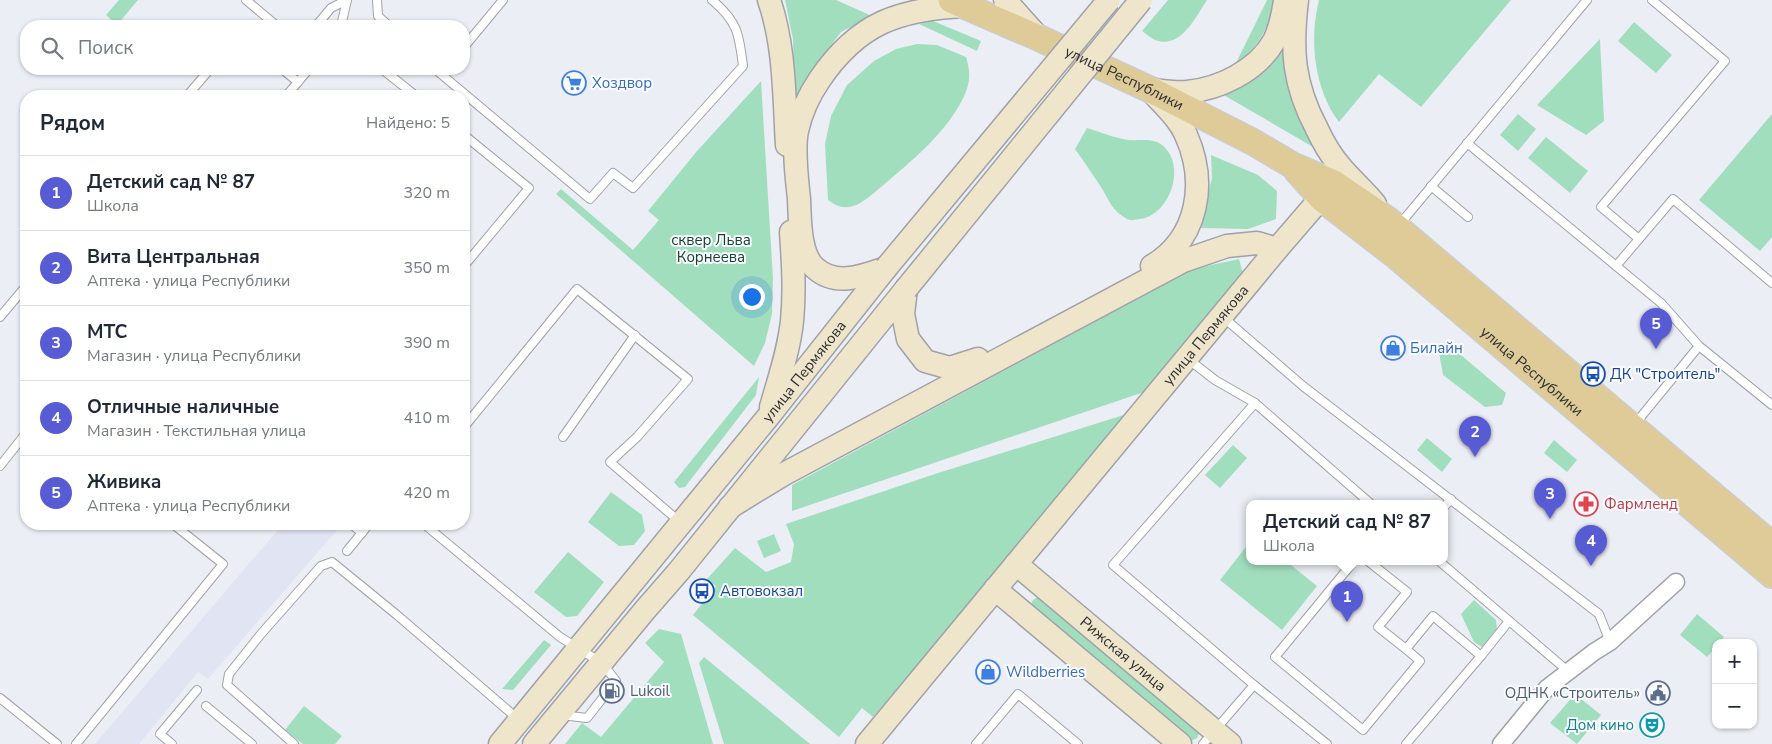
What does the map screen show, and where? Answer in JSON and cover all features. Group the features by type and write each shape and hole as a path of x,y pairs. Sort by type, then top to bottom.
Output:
{"main road":[{"path":"768,417 785,357 792,321 794,278 782,61 774,13 769,0"},
{"path":"1005,0 1039,38"},
{"name":"улица Пермякова","path":"500,744 680,522 768,417 886,268 1109,0"},
{"name":"улица Пермякова","path":"534,744 679,571 1141,0"},
{"path":"1151,90 1188,92 1212,87 1230,80 1247,70 1261,58 1274,41 1282,19 1285,0"},
{"path":"1297,0 1294,52 1296,75 1303,99 1328,150 1338,164 1392,223"},
{"path":"886,268 858,278 839,279 825,275 813,267 806,253 801,234 796,168 796,132 810,94 831,63 858,35 890,19 912,12 958,3"},
{"name":"улица Республики","path":"958,3 1151,90 1253,142 1292,165 1334,183 1392,223 1772,545"},
{"path":"906,289 903,314 908,340 925,361 950,368 974,361 1154,264 1171,252 1187,229 1195,207 1198,186 1195,162 1186,134 1172,113 1151,90"},
{"name":"улица Республики","path":"1292,165 1321,198 1396,256 1772,575"},
{"name":"улица Пермякова","path":"867,744 1321,198"},
{"path":"730,507 784,474 1183,261 1226,246 1257,243 1277,250"},
{"name":"Рижская улица","path":"1016,564 1216,739"},
{"path":"995,589 1180,744"}],"street":[{"path":"1501,744 1547,688 1610,642 1676,582"}],"lane":[{"path":"246,0 270,20"},
{"path":"321,20 331,8 347,0 342,20"},
{"path":"377,0 378,16 382,20"},
{"path":"470,40 503,0"},
{"path":"470,96 590,199 613,173 633,188 743,66 740,36 727,13 712,0"},
{"path":"1392,223 1431,186 1588,0"},
{"path":"1639,239 1601,207 1725,61 1652,0"},
{"path":"191,90 205,75"},
{"path":"289,75 298,82"},
{"path":"291,90 304,75"},
{"path":"390,75 408,90"},
{"path":"446,75 463,90"},
{"path":"470,140 529,188 470,259"},
{"path":"1466,143 1661,303 1699,346 1772,405"},
{"path":"1431,186 1468,217"},
{"path":"1616,266 1673,199 1772,283"},
{"path":"470,420 577,289 688,379 637,437 610,462 680,522"},
{"path":"0,317 20,293"},
{"path":"1222,316 1303,386 1598,614 1610,642"},
{"path":"563,437 635,335"},
{"path":"1632,427 1699,346"},
{"path":"1188,358 1215,380 1255,403 1367,500"},
{"path":"1255,403 1113,565 1254,685 1327,744"},
{"path":"0,466 20,441"},
{"path":"1448,502 1451,499"},
{"path":"76,744 223,564 180,530"},
{"path":"358,530 362,533"},
{"path":"347,551 364,530"},
{"path":"431,530 560,637 602,663"},
{"path":"294,744 227,684 229,674 261,634 321,566 332,562 520,720"},
{"path":"1351,565 1275,657 1363,730 1420,661 1378,627 1407,592 1373,565"},
{"path":"1444,565 1569,672"},
{"path":"1406,649 1433,616 1481,656"},
{"path":"1406,744 1509,621"},
{"path":"1216,739 1254,685"},
{"path":"172,744 160,734 197,690"},
{"path":"976,744 1018,694 1078,744"},
{"path":"0,698 57,744"},
{"path":"206,706 252,744"}],"shaded area":[{"path":"278,530 337,530 208,679 198,672 139,744 95,744"}],"green space":[{"path":"119,0 138,0 121,20 112,20 106,15"},
{"path":"785,0 836,0 872,16 841,32 823,56 795,106 793,39"},
{"path":"1168,0 1207,0 1187,30 1173,40 1164,42 1155,40 1142,31"},
{"path":"1267,0 1275,0 1266,28 1252,49 1236,63"},
{"path":"1319,0 1511,0 1421,107 1379,74 1339,122 1324,95 1316,63 1314,31"},
{"path":"933,21 981,41 977,51 919,24"},
{"path":"1634,22 1672,55 1656,73 1618,41"},
{"path":"1600,39 1604,121 1586,135 1537,105"},
{"path":"917,44 937,45 966,57 969,80 965,94 950,119 931,142 871,196 849,207 834,204 828,200 825,144 831,116 847,85 874,61 896,49"},
{"path":"1283,48 1286,76 1292,100 1313,147 1222,94 1270,63"},
{"name":"сквер Льва Корнеева","path":"761,81 773,279 772,314 765,343 754,366 556,194 561,189 633,250 659,220 648,211 697,151"},
{"path":"1518,114 1536,129 1518,151 1500,135"},
{"path":"1772,114 1772,237 1760,251 1699,200"},
{"path":"1087,128 1128,140 1154,141 1167,150 1172,159 1173,181 1165,202 1158,211 1149,216 1131,220 1122,216 1114,209 1075,149"},
{"path":"1546,137 1588,171 1570,193 1528,158"},
{"path":"1211,155 1258,175 1277,191 1276,219 1248,229 1200,228 1212,178"},
{"path":"1239,259 1243,273 1147,391 792,511 792,485 1193,269"},
{"path":"1449,345 1506,393 1502,405 1485,407 1443,375 1439,352"},
{"path":"759,377 756,395 685,487 679,488 674,482"},
{"path":"1130,413 873,717 862,708 839,737 693,615 716,586 707,579 735,548 766,572 791,562 794,544 786,524 938,473"},
{"path":"1427,438 1452,459 1442,472 1417,450"},
{"path":"1554,440 1577,460 1567,472 1544,453"},
{"path":"1233,445 1247,458 1220,488 1205,475"},
{"path":"611,492 642,515 645,531 634,545 619,546 588,522"},
{"path":"774,534 781,551 764,558 757,541"},
{"path":"1246,547 1246,565 1291,565 1317,586 1282,630 1220,580"},
{"path":"568,552 604,582 577,616 566,617 534,592"},
{"path":"1039,596 1200,731 1197,738 1191,741 1030,606 1033,600"},
{"path":"1474,600 1496,620 1497,630 1482,647 1474,642 1461,614"},
{"path":"1697,614 1724,637 1722,639 1712,639 1712,651 1707,657 1680,635"},
{"path":"659,629 681,634 713,744 565,744 582,723 601,737 664,662 645,643"},
{"path":"544,640 551,645 513,690 502,689"},
{"path":"704,657 810,744 724,744 699,663"},
{"path":"1575,694 1601,715 1577,744 1550,723"},
{"path":"304,706 342,736 335,744 303,744 285,730"}],"place":[{"name":"Хоздвор","path":"574,83"},
{"name":"Билайн","path":"1393,348"},
{"name":"Живика","path":"1656,349"},
{"name":"ДК \"Строитель\"","path":"1593,374"},
{"name":"Вита Центральная","path":"1475,457"},
{"name":"Фармленд","path":"1586,504"},
{"name":"МТС","path":"1550,519"},
{"name":"Отличные наличные","path":"1591,566"},
{"name":"Автовокзал","path":"702,591"},
{"name":"Детский сад № 87","path":"1347,622"},
{"name":"Wildberries","path":"988,672"},
{"name":"Lukoil","path":"612,691"},
{"name":"ОДНК «Строитель»","path":"1658,693"},
{"name":"Дом кино","path":"1652,725"}]}
